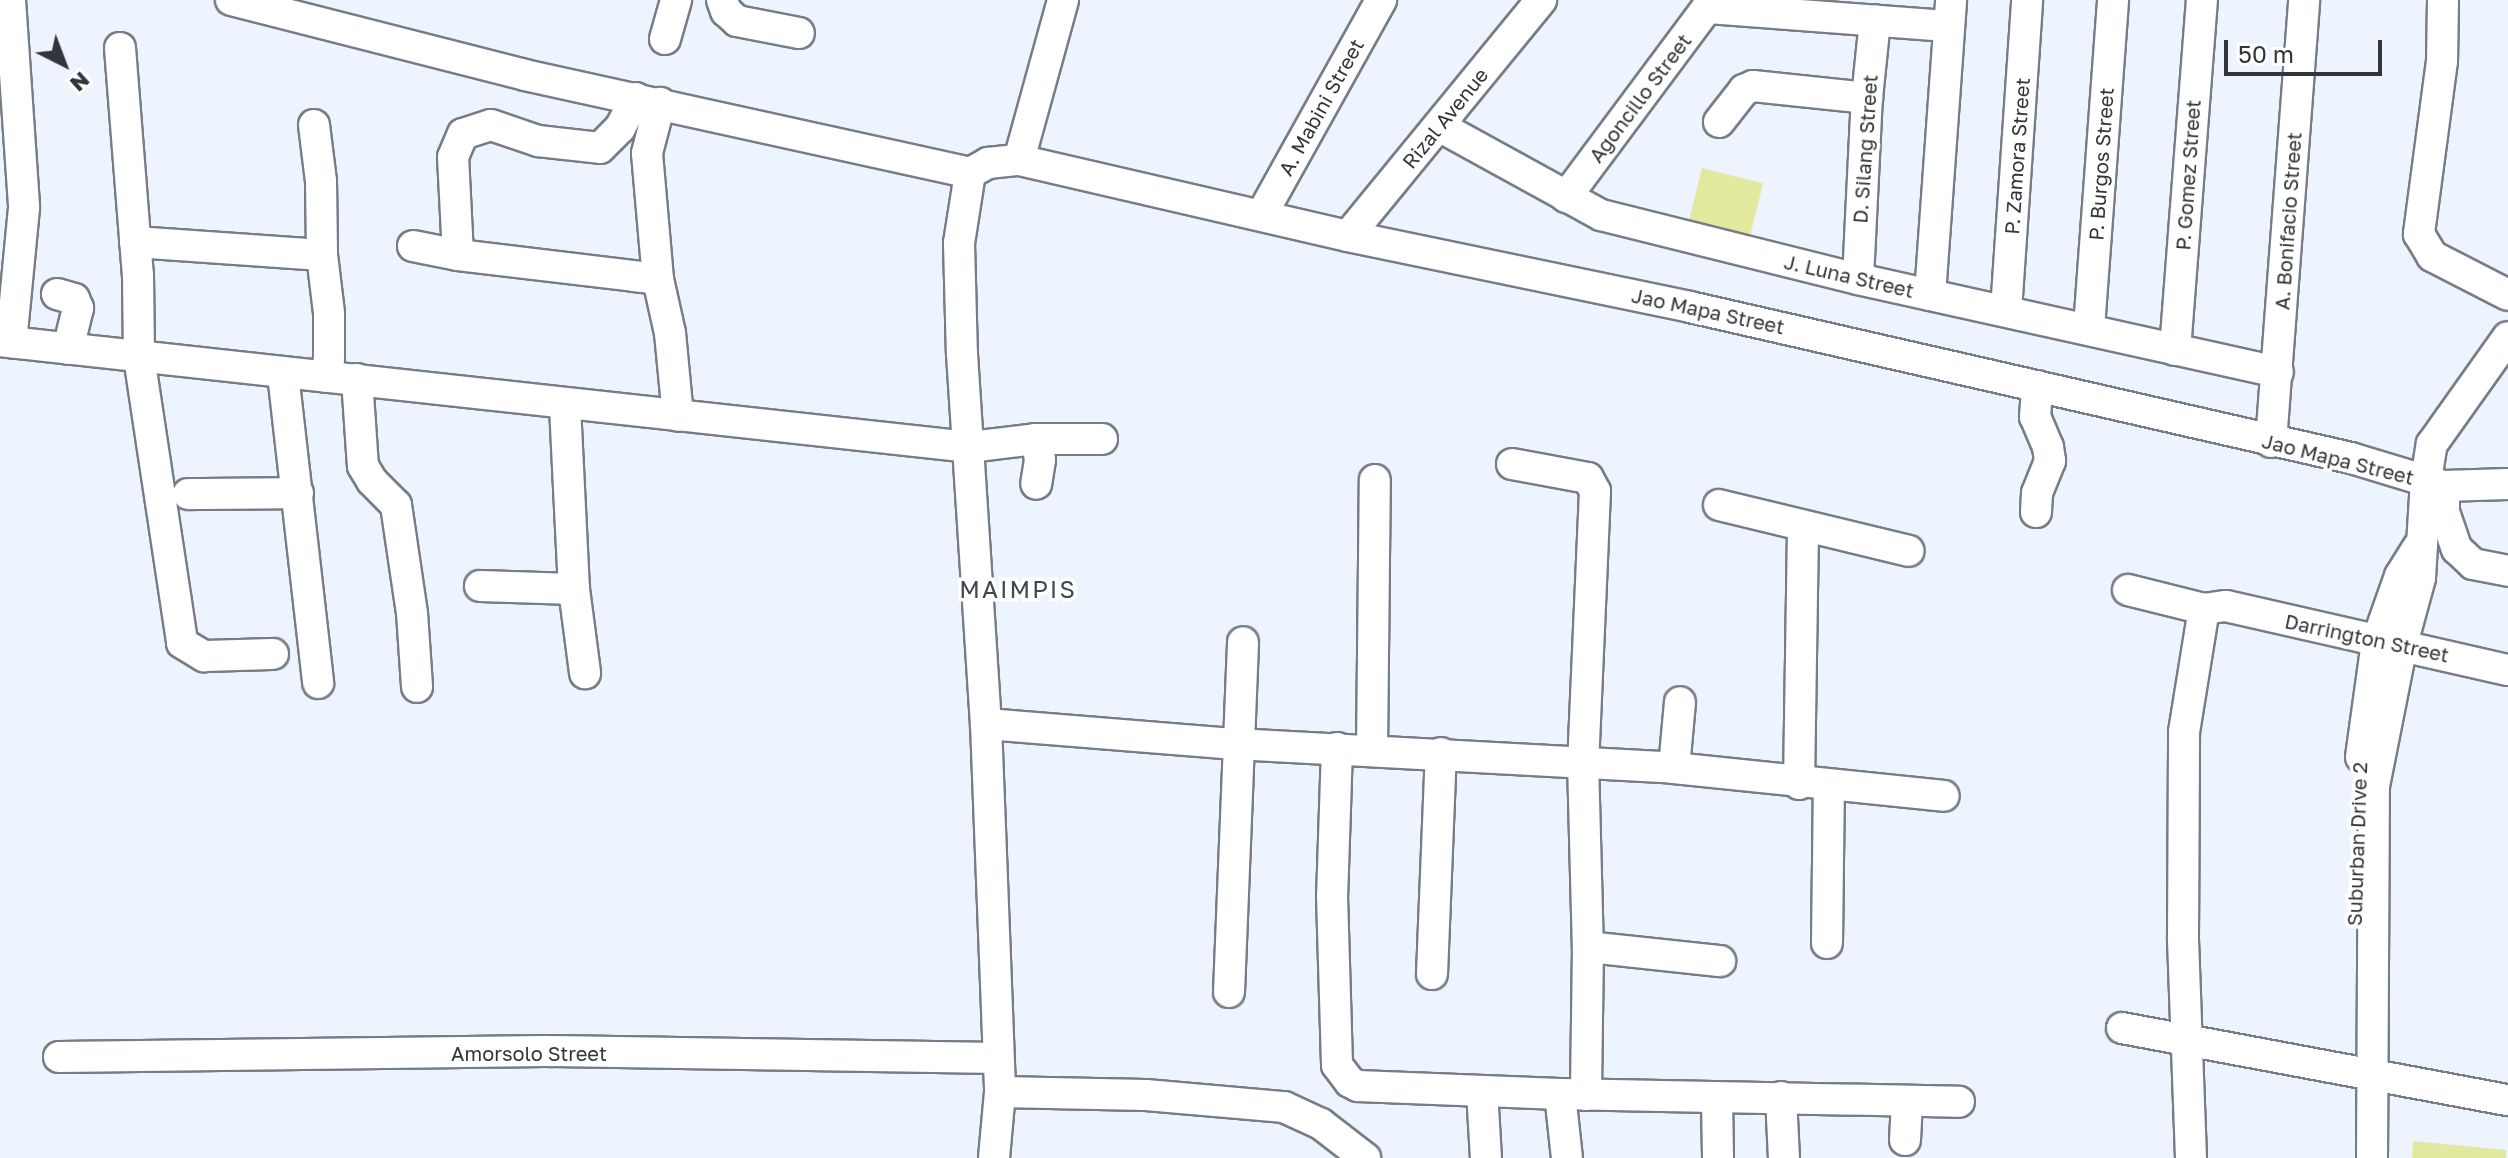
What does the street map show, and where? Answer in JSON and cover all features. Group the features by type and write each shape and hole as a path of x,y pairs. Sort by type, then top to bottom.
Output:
{"street":[{"path":"10,0 12,194 5,342 283,374 357,379 565,406 970,447 1036,439 1102,439"},
{"path":"231,0 525,75 970,173 959,243 986,724 1000,1092 994,1158"},
{"path":"665,39 676,0"},
{"path":"722,0 726,11 737,21 799,33"},
{"path":"1019,160 1063,0"},
{"name":"A. Mabini Street","path":"1262,214 1381,0"},
{"name":"Rizal Avenue","path":"1348,236 1541,0"},
{"name":"P. Zamora Street","path":"2006,311 2027,0"},
{"name":"P. Burgos Street","path":"2089,328 2113,0"},
{"name":"P. Gomez Street","path":"2175,350 2202,0"},
{"name":"A. Bonifacio Street","path":"2271,442 2304,0"},
{"path":"2443,0 2442,61 2419,234 2432,256 2508,295"},
{"path":"1710,4 1875,20 1949,13 1930,295"},
{"name":"Agoncillo Street","path":"1566,197 1710,4"},
{"name":"D. Silang Street","path":"1858,279 1867,98 1875,20"},
{"path":"120,48 135,242 139,357 182,643 204,656 273,654"},
{"path":"1719,122 1744,90 1753,86 1867,98"},
{"path":"458,255 453,157 463,134 491,125 538,141 600,148 648,100"},
{"path":"648,100 647,153 658,279 670,333 678,416"},
{"path":"314,125 322,193 322,255 329,313 325,377"},
{"name":"J. Luna Street","path":"1439,126 1601,215 1858,279 2278,372"},
{"name":"Jao Mapa Street","path":"970,173 988,163 1019,160 1348,236 1675,303 2351,458 2435,483 2508,484"},
{"path":"135,242 322,255"},
{"path":"413,246 458,255 658,279"},
{"path":"57,294 74,299 78,308 68,349"},
{"path":"2508,337 2434,441 2435,483 2457,549 2473,564 2508,571"},
{"path":"283,374 318,683"},
{"path":"357,379 363,466 372,481 396,505 412,613 417,687"},
{"path":"2036,512 2037,493 2050,461 2035,417 2037,386"},
{"path":"565,406 574,589 585,673"},
{"path":"1036,439 1040,460 1036,484"},
{"path":"1512,464 1588,478 1595,491 1583,761 1588,947 1567,1158"},
{"path":"1372,751 1375,480"},
{"name":"Suburban Drive 2","path":"2353,1158 2374,786 2389,643 2420,578 2422,542 2435,483"},
{"path":"188,494 298,493"},
{"path":"1719,505 1803,528 1909,551"},
{"path":"1803,528 1814,785 1827,943"},
{"path":"480,586 574,589"},
{"name":"Darrington Street","path":"2128,590 2508,670"},
{"path":"2191,1158 2183,937 2184,732 2215,607"},
{"path":"1229,992 1236,744 1243,642"},
{"path":"1674,768 1680,702"},
{"path":"986,724 1236,744 1583,761 1944,796"},
{"path":"1337,748 1332,896 1339,1072 1358,1086 1717,1099 1781,1097 1959,1102"},
{"path":"1432,974 1441,753"},
{"path":"1588,947 1720,961"},
{"path":"2122,1028 2508,1100"},
{"name":"Amorsolo Street","path":"59,1057 546,1051 998,1058"},
{"name":"Suburban Drive 2","path":"2360,1073 2372,1158"},
{"path":"1482,1091 1486,1158"},
{"path":"1000,1092 1146,1095 1284,1107 1321,1124 1365,1158"},
{"path":"1781,1097 1784,1158"},
{"path":"1717,1099 1718,1158"},
{"path":"1905,1140 1907,1102"}],"green space":[{"path":"1702,168 1763,183 1750,235 1689,219"},
{"path":"2413,1141 2506,1150 2506,1158 2412,1158"}],"district":[{"name":"MAIMPIS","path":"1018,589"}]}
